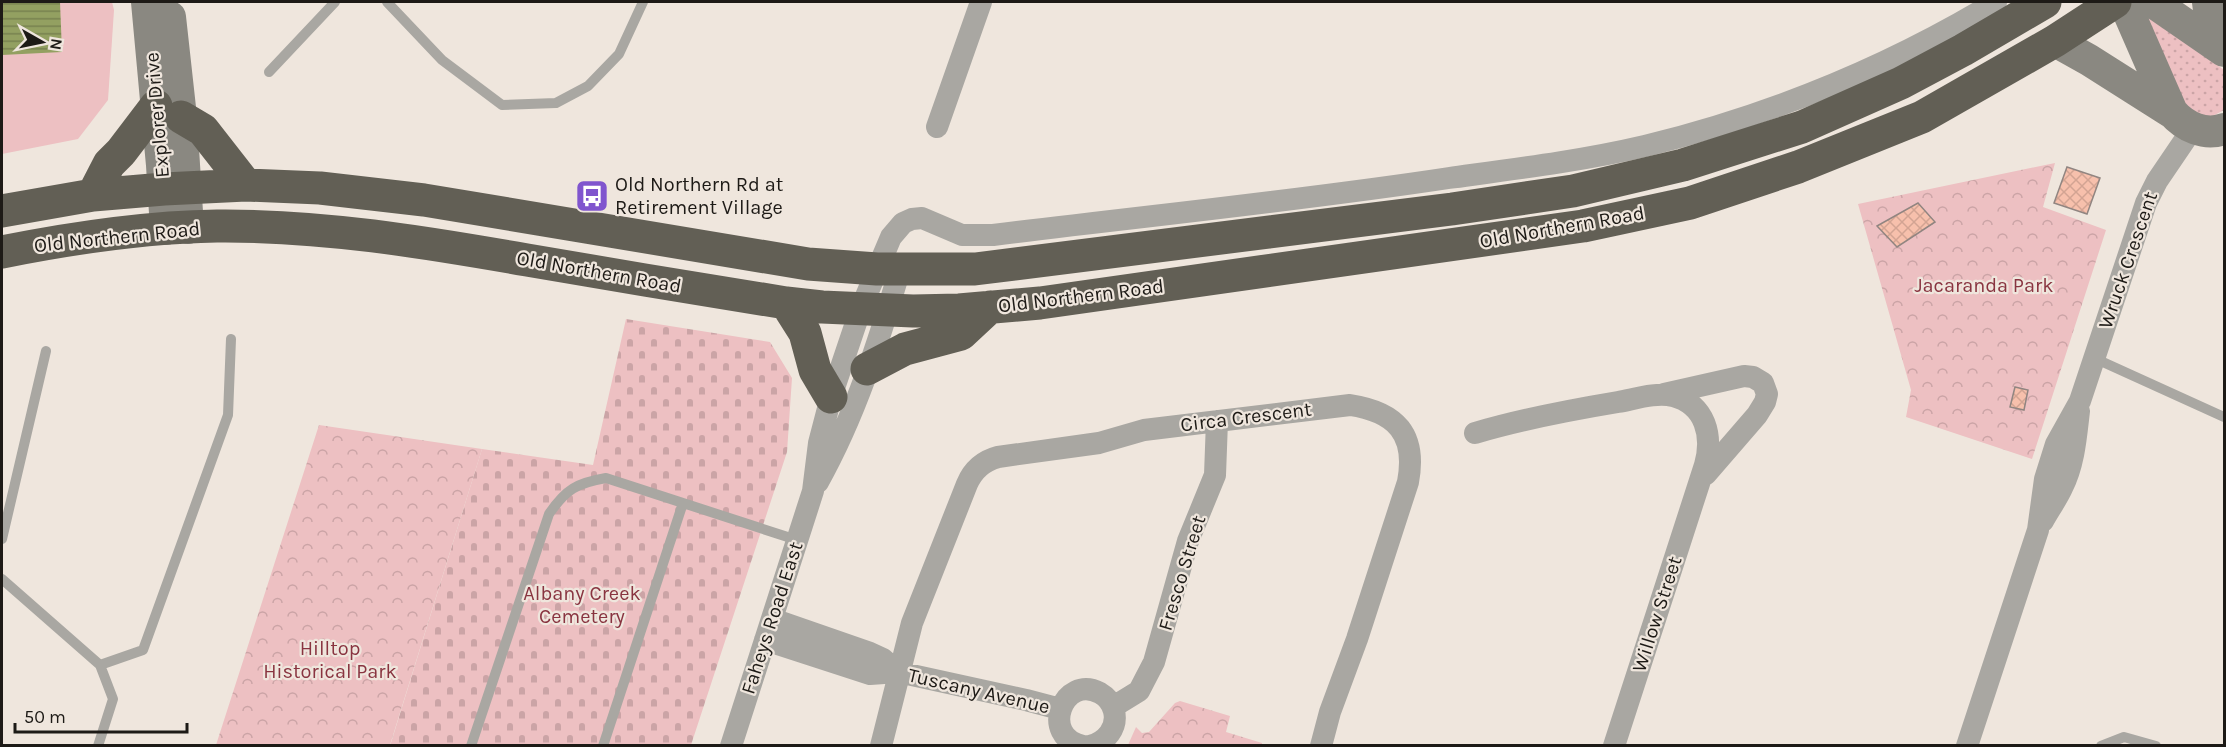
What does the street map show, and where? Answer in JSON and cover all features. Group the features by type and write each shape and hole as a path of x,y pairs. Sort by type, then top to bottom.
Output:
{"highway":[{"name":"Old Northern Road","path":"2,211 93,195 175,188 246,185 321,188 370,192 507,213 752,256 828,266 975,269 1428,212 1573,191 1683,165 1802,127 1891,87 1963,50 2045,2"},
{"name":"Old Northern Road","path":"2,252 60,240 177,228 217,226 310,229 394,237 786,303 875,309 959,310 1101,295 1583,226 1690,203 1798,167 1922,117 2055,41 2115,2"},
{"path":"93,195 109,164 169,111 203,130 246,185"},
{"path":"786,303 805,333 815,370 831,397"},
{"path":"867,369 905,349 961,334 990,307"}],"street":[{"name":"Explorer Drive","path":"147,2 169,111"},
{"name":"Explorer Drive","path":"168,2 169,111 177,228"},
{"path":"937,127 981,2"},
{"path":"889,269 896,229 912,219 922,218 962,235 993,235 1398,186 1590,158 1646,146 1728,122 1856,75 1909,50 1996,2"},
{"path":"2124,2 2206,126"},
{"path":"2153,2 2219,47"},
{"path":"2208,2 2219,47"},
{"path":"2055,41 2206,126"},
{"name":"Wruck Crescent","path":"1967,746 2038,530 2045,479 2056,444 2080,401 2146,203 2157,181 2206,126"},
{"name":"Faheys Road East","path":"813,491 819,443 831,397 875,309 889,269"},
{"name":"Faheys Road East","path":"731,746 813,491 836,449 867,369 875,309"},
{"name":"Willow Street","path":"1475,433 1530,417 1659,395 1744,376 1756,379 1765,387 1767,394 1761,408 1700,482"},
{"name":"Willow Street","path":"1614,746 1700,482 1709,445 1703,419 1695,408 1672,396 1659,395"},
{"name":"Circa Crescent","path":"881,746 912,623 931,570 970,477 980,466 998,457 1099,443 1144,430 1350,405 1384,414 1403,433 1411,449 1412,463 1408,482 1357,639 1332,704 1321,746"},
{"name":"Fresco Street","path":"1113,707 1139,691 1154,662 1188,541 1215,475 1216,421"},
{"name":"Tuscany Avenue","path":"772,619 870,653 883,659 898,672"},
{"name":"Tuscany Avenue","path":"765,640 870,674 898,672 1060,709"},
{"path":"1086,689 1102,694 1113,707 1114,721 1110,734 1100,743 1077,744 1060,728 1060,709 1070,695 1086,689"}],"lane":[{"path":"269,72 334,2"},
{"path":"387,2 442,60 502,105 556,103 588,86 619,54 643,2"},
{"path":"100,665 143,650 228,415 231,339"},
{"path":"2,539 46,351"},
{"path":"2094,358 2224,417"},
{"path":"471,746 549,514 562,495 583,482 606,478 797,540"},
{"path":"603,746 682,503"},
{"path":"2,579 100,665 113,699 98,746"},
{"path":"2101,746 2124,737 2156,746"}],"green space":[{"path":"2,2 112,2 114,10 108,100 78,139 2,154"},
{"path":"2144,10 2224,70 2224,110 2211,117 2188,111"},
{"name":"Jacaranda Park","path":"2055,163 2043,207 2106,230 2032,459 1906,417 1911,390 1858,204"},
{"name":"Albany Creek Cemetery","path":"626,319 770,342 792,378 787,452 691,745 390,746 482,449 593,465"},
{"name":"Hilltop Historical Park","path":"319,425 482,449 390,745 216,745"},
{"path":"1180,701 1230,716 1226,732 1262,743 1262,745 1128,745 1136,727 1142,733 1149,732 1175,703"}],"shaded area":[{"path":"2,2 60,2 62,52 2,55"}],"building":[{"path":"2067,167 2100,178 2087,214 2054,203"},
{"path":"1918,203 1935,222 1897,247 1877,226"},
{"path":"2015,387 2028,390 2024,410 2010,407"}],"place":[{"name":"Old Northern Rd at Retirement Village","path":"592,196"}]}
